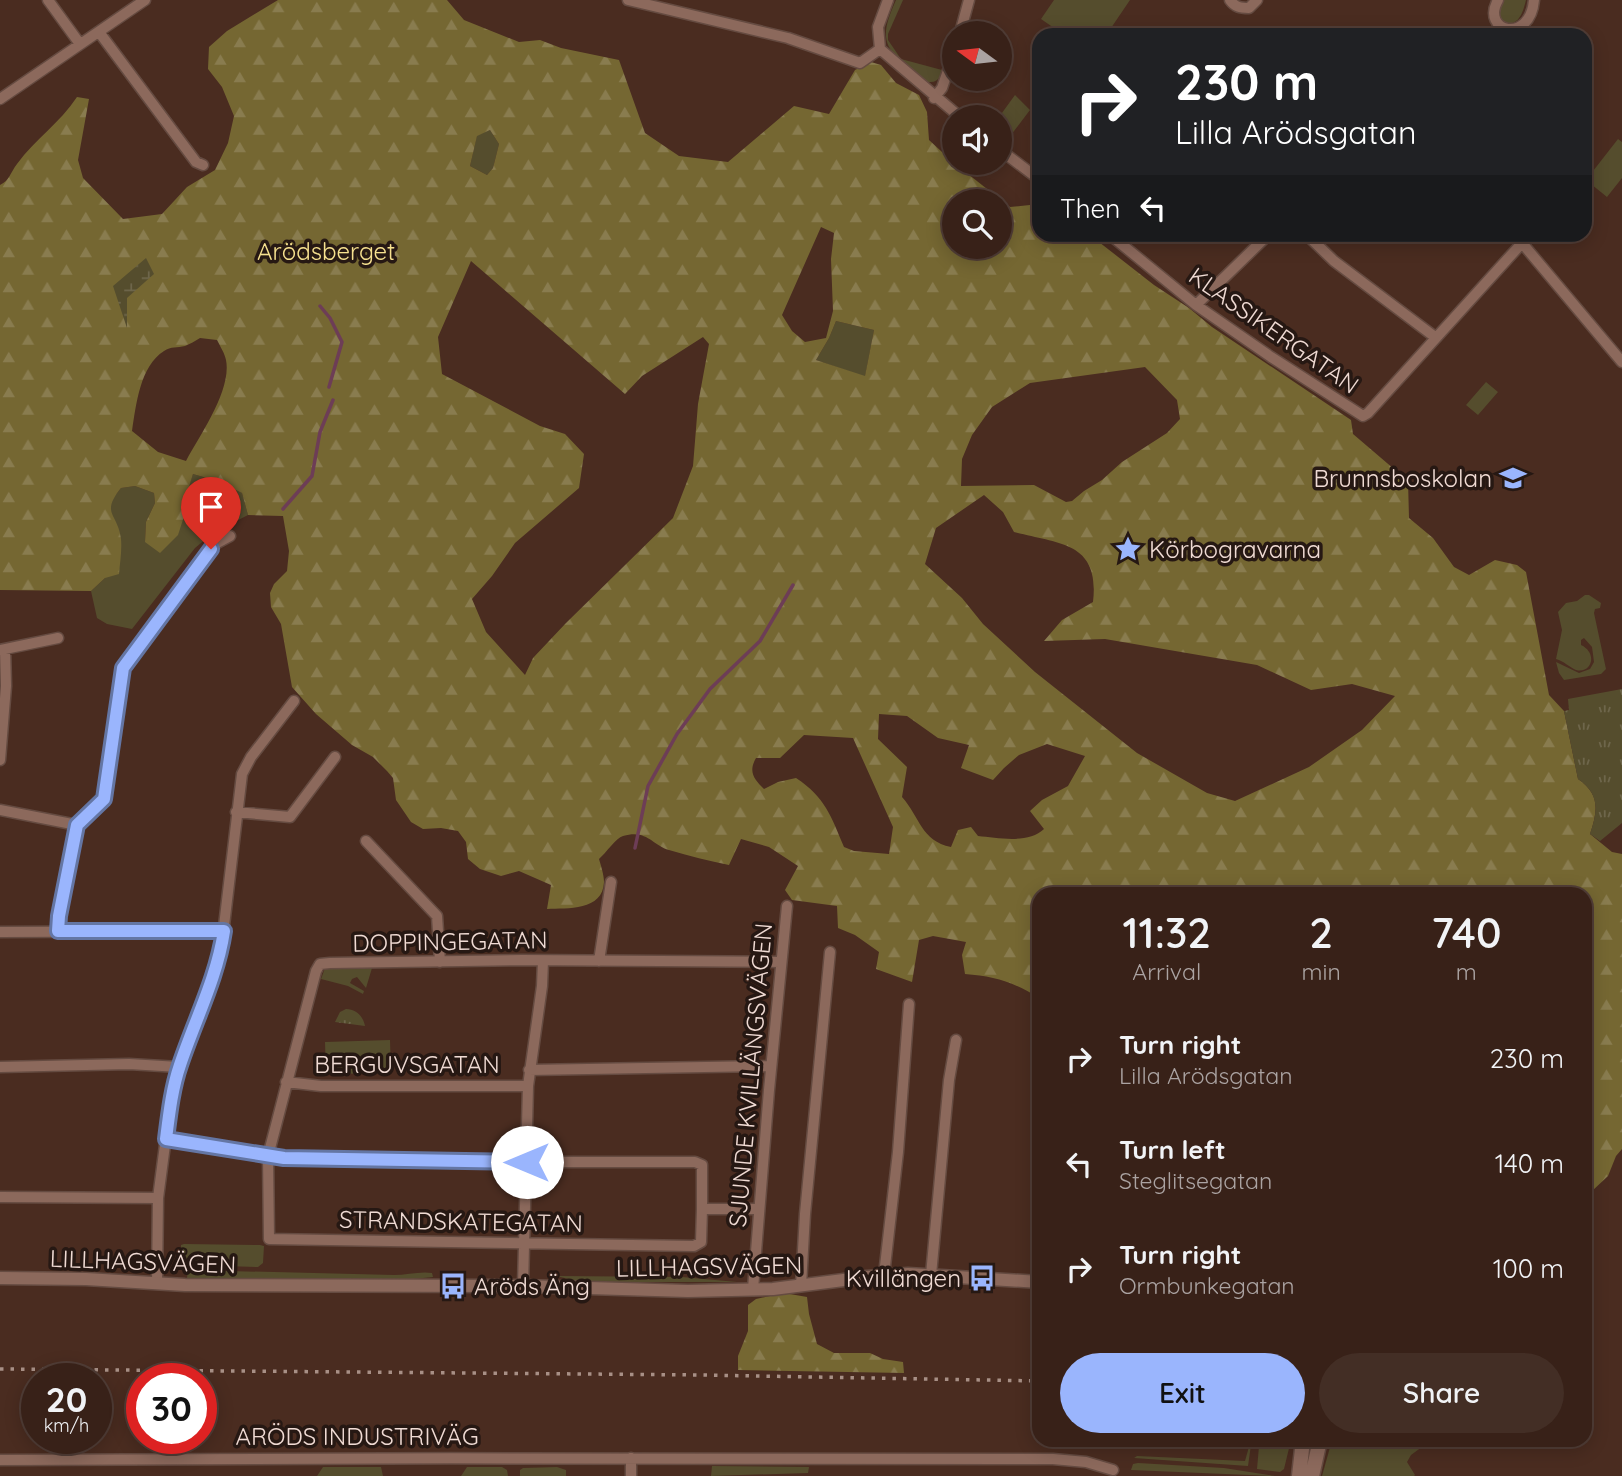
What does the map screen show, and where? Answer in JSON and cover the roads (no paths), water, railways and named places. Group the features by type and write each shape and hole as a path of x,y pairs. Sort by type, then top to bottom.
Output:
{"main road":[{"path":"1299,1476 1302,1447"},
{"path":"1312,1476 1317,1447"}],"street":[{"path":"48,0 80,44"},
{"path":"0,99 145,0"},
{"path":"628,0 787,37 860,63 880,49"},
{"path":"888,0 878,27 880,49 944,105"},
{"path":"964,21 970,0"},
{"path":"1230,0 1233,5 1244,8 1249,8 1257,0"},
{"path":"1498,0 1493,12 1501,28"},
{"path":"1521,28 1530,19 1534,0"},
{"path":"99,32 196,162 203,165"},
{"path":"934,98 942,88"},
{"path":"1012,159 1032,174"},
{"name":"KLASSIKERGATAN","path":"1119,242 1196,305 1271,358 1363,416 1522,243"},
{"path":"1196,305 1261,242"},
{"path":"1314,242 1334,261 1435,337"},
{"path":"1522,243 1622,362"},
{"path":"58,931 77,825 104,799 123,668 204,555 230,536"},
{"path":"0,760 6,686 3,650 58,638"},
{"path":"157,1283 158,1198 166,1139 179,1067 206,999 221,951 242,775 247,763 294,701"},
{"path":"236,812 290,817 335,757"},
{"path":"0,810 77,825"},
{"path":"366,841 437,916 440,962"},
{"path":"599,961 611,882"},
{"name":"SJUNDE KVILLÄNGSVÄGEN","path":"753,1289 771,1066 788,906"},
{"path":"0,932 224,931"},
{"path":"802,1286 806,1203 830,952"},
{"path":"523,1286 528,1086 543,961"},
{"name":"DOPPINGEGATAN","path":"268,1156 313,978 320,964 781,961"},
{"path":"884,1275 898,1152 909,1004"},
{"path":"930,1275 951,1062 956,1040"},
{"path":"0,1067 129,1064 179,1067"},
{"name":"BERGUVSGATAN","path":"529,1070 771,1066"},
{"name":"BERGUVSGATAN","path":"286,1082 321,1086 528,1086"},
{"path":"166,1139 268,1156 309,1159 698,1163 702,1165 702,1209 760,1209"},
{"name":"STRANDSKATEGATAN","path":"268,1156 268,1239 694,1246 701,1242 702,1209"},
{"path":"0,1198 158,1198"},
{"name":"LILLHAGSVÄGEN","path":"0,1278 688,1291 802,1286 884,1275 1032,1281"},
{"name":"ARÖDS INDUSTRIVÄG","path":"0,1460 240,1457 1053,1459 1086,1462 1113,1470"},
{"path":"631,1458 631,1476"}],"waterway":[{"path":"320,306 330,318 342,342 329,387"},
{"path":"283,509 312,476 320,432 333,400"},
{"path":"635,848 648,786 677,734 710,689 760,641 793,585"}],"railway":[{"path":"0,1369 1032,1381"}],"place":[{"name":"Brunnsboskolan","path":"1513,478"},
{"name":"Körbogravarna","path":"1128,549"},
{"name":"Kvillängen","path":"982,1278"},
{"name":"Aröds Äng","path":"453,1286"}],"park label":[{"name":"Arödsberget","path":"326,251"}]}
